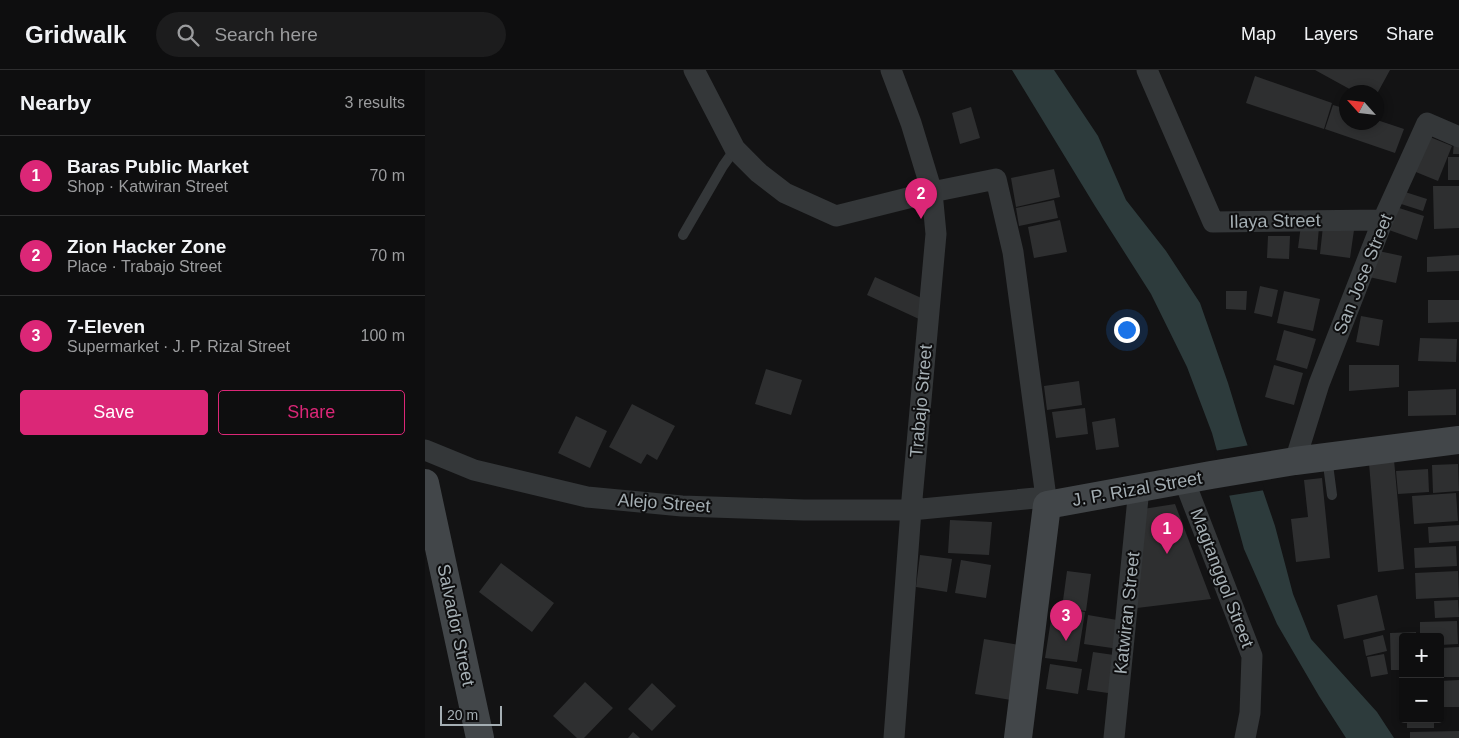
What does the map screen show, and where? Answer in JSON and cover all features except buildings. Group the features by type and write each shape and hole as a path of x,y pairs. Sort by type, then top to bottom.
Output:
{"main road":[{"name":"J. P. Rizal Street","path":"1018,738 1046,501 1139,488 1286,463 1459,440"},
{"name":"Salvador Street","path":"425,483 481,738"}],"street":[{"path":"694,70 735,150 759,173 785,193 836,216 932,192 996,179 1013,252 1046,501"},
{"name":"Trabajo Street","path":"891,70 911,123 932,192 936,234 911,510 894,738"},
{"name":"Ilaya Street","path":"1147,70 1213,222 1383,220"},
{"name":"San Jose Street","path":"1286,463 1383,220 1427,123 1459,137"},
{"name":"Alejo Street","path":"425,450 474,470 587,497 681,506 805,510 911,510 1046,501"},
{"name":"Magtanggol Street","path":"1184,480 1252,656 1250,713 1245,738"},
{"name":"Katwiran Street","path":"1114,738 1139,488"}],"lane":[{"path":"683,234 723,166 735,150"},
{"path":"1327,457 1332,496"}],"shaded area":[{"path":"1012,70 1054,70 1098,136 1126,200 1166,251 1200,303 1275,526 1293,594 1311,639 1377,712 1394,738 1346,738 1277,624 1244,549 1212,433 1187,367 1151,294"}],"pier":[{"path":"1250,445 1265,490 1227,496 1214,451"}],"place":[{"name":"Zion Hacker Zone","path":"921,219"},
{"name":"Baras Public Market","path":"1167,554"},
{"name":"7-Eleven","path":"1066,641"}]}
